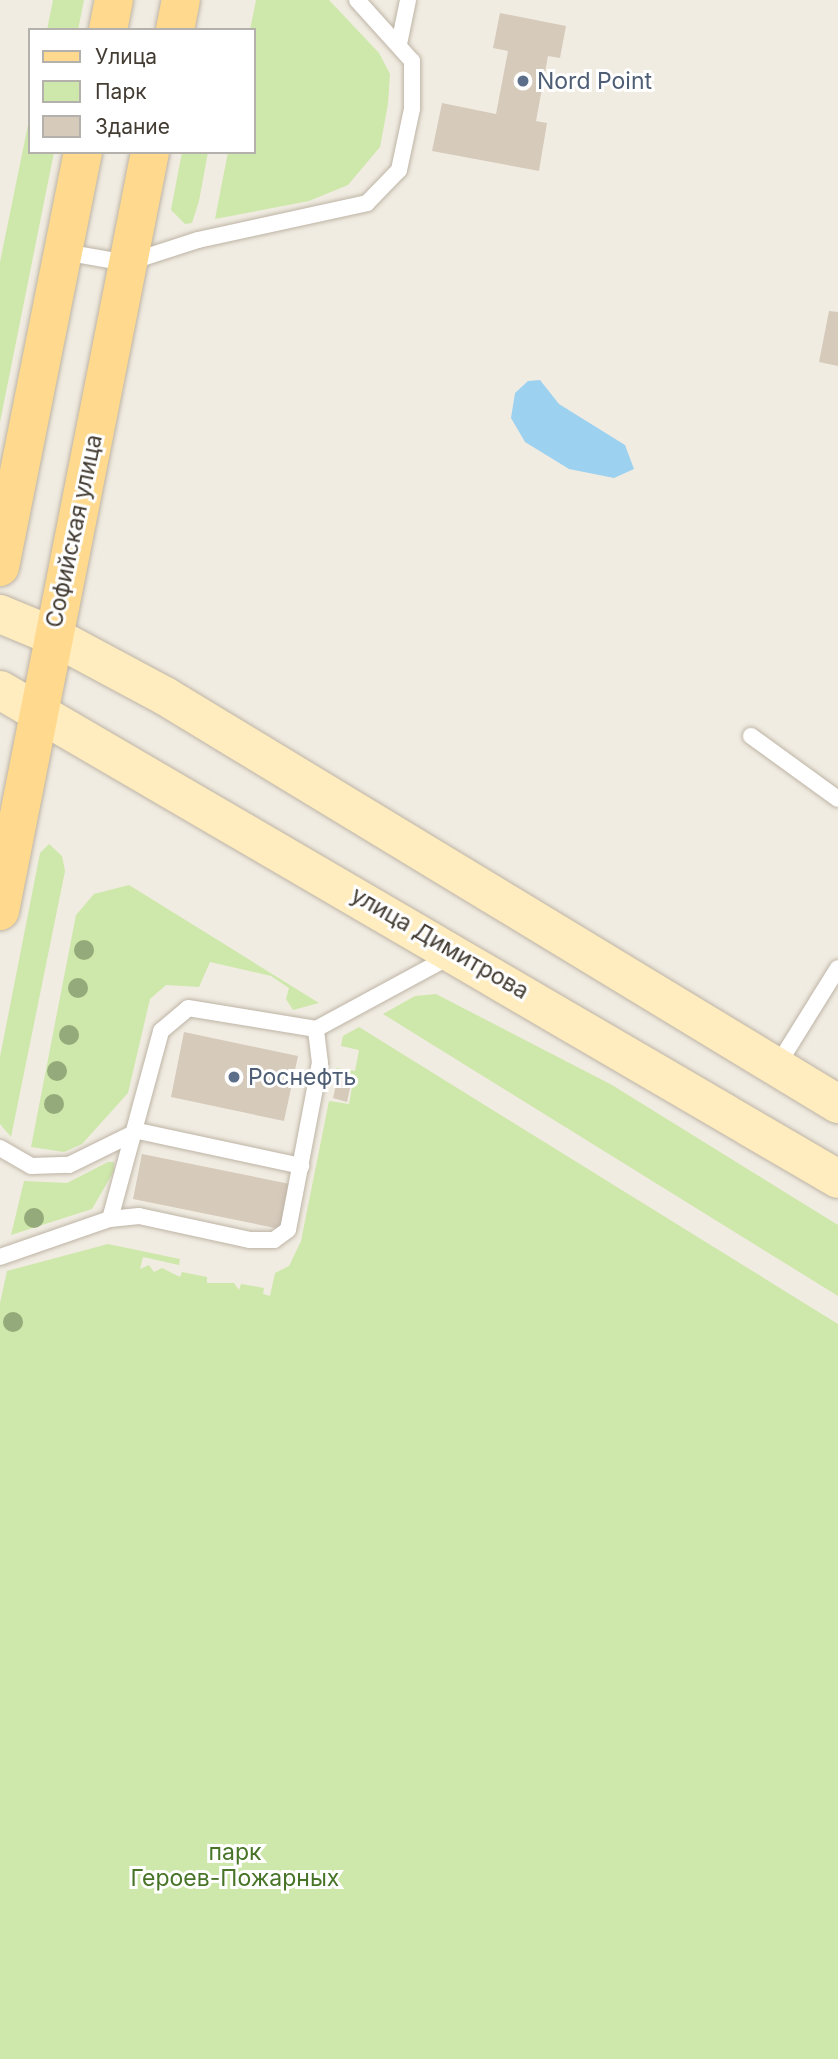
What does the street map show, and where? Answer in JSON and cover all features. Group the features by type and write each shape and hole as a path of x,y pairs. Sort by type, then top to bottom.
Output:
{"main road":[{"path":"108,28 114,0"},
{"path":"175,28 181,0"},
{"path":"0,567 83,154"},
{"name":"Софийская улица","path":"0,911 150,154"}],"street":[{"path":"0,614 53,636 165,696 838,1104"},
{"name":"улица Димитрова","path":"0,690 456,953 838,1179"}],"lane":[{"path":"64,251 127,263 198,240 368,203 399,170 412,109 412,61 357,0"},
{"path":"399,44 408,0"},
{"path":"751,736 838,799"},
{"path":"110,1219 138,1130 161,1031 188,1008 316,1029 456,953"},
{"path":"777,1066 838,968"},
{"path":"0,1257 110,1219 139,1216 250,1240 274,1240 288,1230 320,1063 316,1029"},
{"path":"0,1148 31,1166 69,1165 138,1130 301,1166"}],"green space":[{"path":"53,0 84,0 78,28 47,28"},
{"path":"256,0 329,0 379,53 390,74 388,104 380,147 348,185 309,201 215,219 228,154 256,154 256,28 250,28"},
{"path":"28,125 28,154 54,154 0,422 0,262"},
{"path":"182,154 208,154 192,223 185,224 171,210"},
{"path":"49,844 62,856 65,871 11,1137 0,1124 0,1057 40,853"},
{"path":"129,885 319,1003 293,1010 286,999 289,988 271,976 210,962 199,987 166,985 150,999 128,1093 82,1144 64,1152 31,1147 76,915 94,894"},
{"path":"436,994 612,1085 838,1225 838,1296 383,1014 415,996"},
{"name":"парк Героев-Пожарных","path":"359,1027 838,1324 838,2059 0,2059 0,1303 7,1271 108,1244 180,1259 179,1265 143,1257 140,1269 149,1265 154,1272 162,1268 180,1277 182,1272 207,1277 207,1283 234,1283 239,1290 241,1284 264,1288 263,1294 270,1296 275,1273 289,1266 301,1241 329,1101 349,1104 354,1076 335,1073 336,1068 355,1071 359,1050 341,1046 343,1036"},
{"path":"108,1162 114,1162 114,1171 92,1209 11,1235 24,1181 67,1183"}],"water":[{"path":"540,380 559,404 625,445 634,469 614,478 569,469 525,442 511,418 515,393 528,381"}],"building":[{"name":"Nord Point","path":"500,13 566,26 560,58 548,56 536,121 547,123 539,171 432,151 442,103 496,114 508,51 493,48"},
{"path":"829,311 838,312 838,366 819,362"},
{"name":"Роснефть","path":"184,1032 298,1056 284,1121 171,1097"},
{"path":"338,1076 352,1079 347,1102 333,1098"},
{"path":"142,1154 290,1184 280,1229 133,1199"}],"place":[{"name":"Nord Point","path":"523,81"},
{"name":"Роснефть","path":"234,1077"}]}
